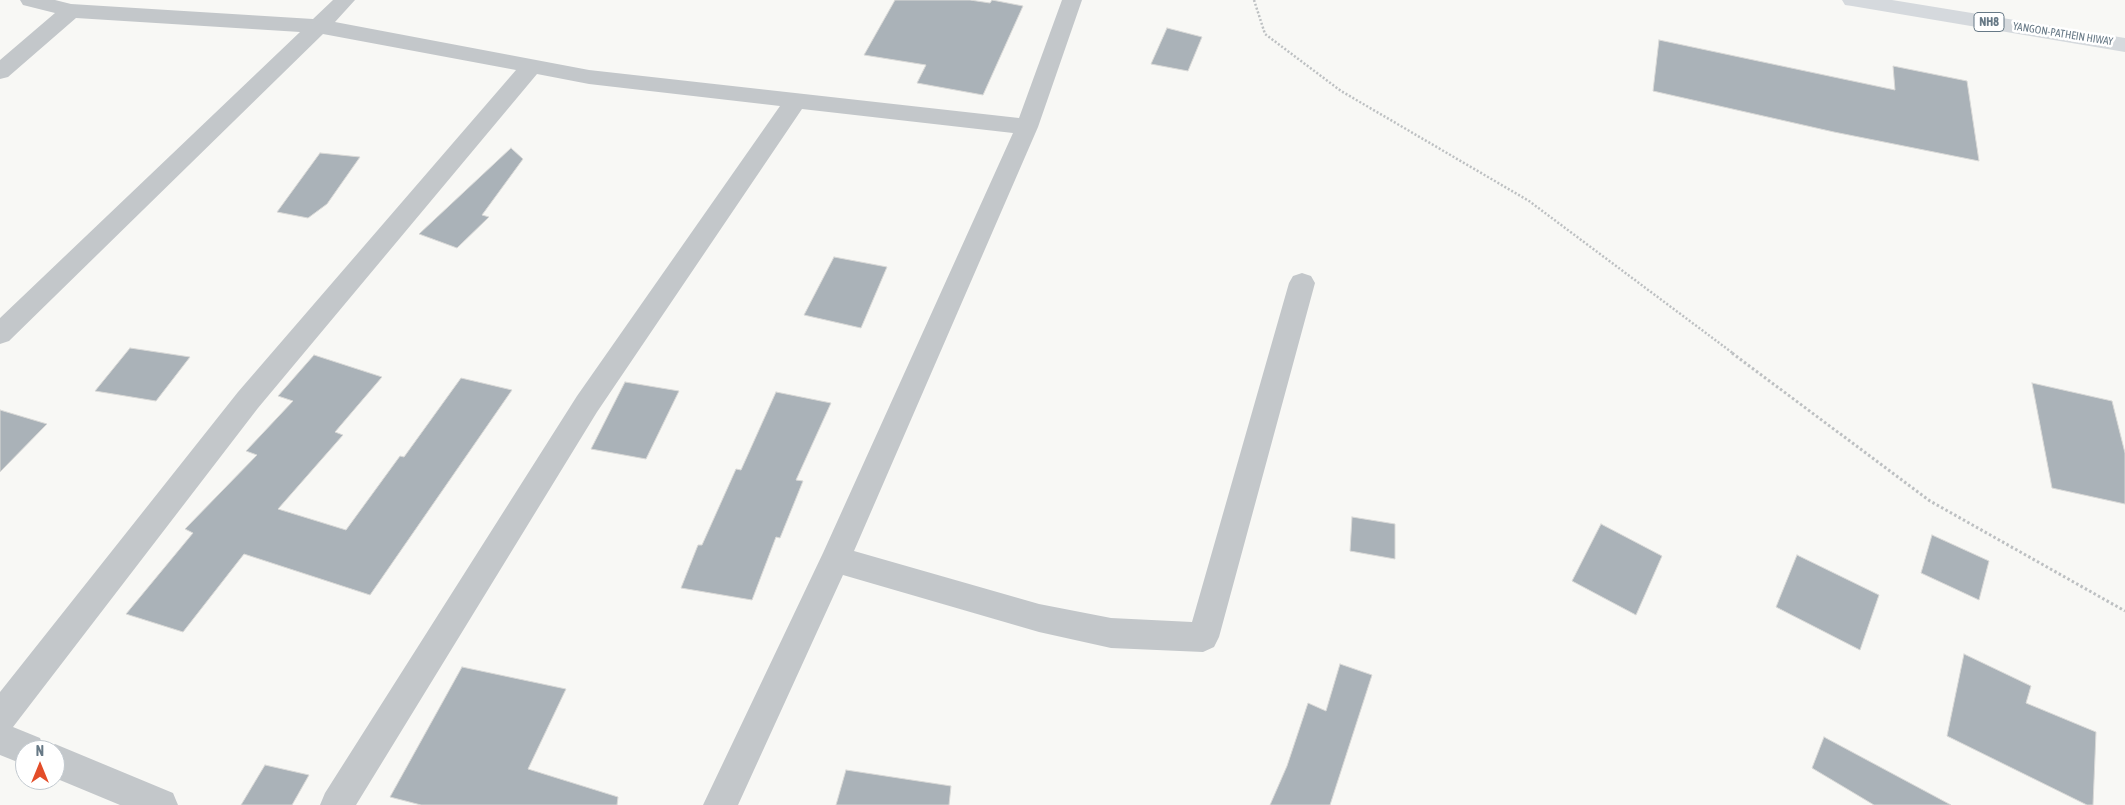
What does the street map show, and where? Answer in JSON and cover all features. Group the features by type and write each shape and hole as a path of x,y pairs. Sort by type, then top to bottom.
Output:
{"highway":[{"name":"YANGON-PATHEIN HIWAY","path":"1852,0 2125,45"}],"street":[{"path":"30,0 71,11 319,26 589,77 1027,128"},
{"path":"0,334 345,0"},
{"path":"720,805 835,559 1027,128 1072,0"},
{"path":"0,72 71,11"},
{"path":"0,718 248,400 532,66"},
{"path":"337,805 587,404 796,101"},
{"path":"835,559 1038,618 1111,633 1203,636 1302,283"},
{"path":"0,738 15,744"},
{"path":"65,765 162,805"}],"path":[{"path":"1254,0 1265,34 1341,91 1529,201 1930,501 2125,611"}],"building":[{"path":"895,0 970,0 990,3 992,0 1023,6 983,95 917,83 926,65 864,55"},
{"path":"1167,28 1202,37 1188,71 1151,64"},
{"path":"1659,40 1895,90 1893,66 1967,81 1979,161 1834,132 1653,91"},
{"path":"511,148 523,159 482,215 489,217 457,248 419,234"},
{"path":"320,153 360,157 327,204 308,218 277,212"},
{"path":"834,257 887,267 861,328 804,315"},
{"path":"130,348 190,357 156,401 95,391"},
{"path":"314,355 382,377 335,432 343,435 278,509 346,530 400,456 404,457 461,378 512,390 370,595 244,554 183,632 126,614 193,533 185,529 257,455 246,451 293,401 278,396"},
{"path":"625,382 679,391 646,459 591,449"},
{"path":"2032,383 2112,401 2125,453 2125,504 2052,488"},
{"path":"776,392 831,403 796,480 803,481 780,538 776,537 752,600 681,588 698,545 702,545 736,469 741,470"},
{"path":"0,410 47,424 0,472"},
{"path":"1352,517 1395,524 1395,559 1350,551"},
{"path":"1601,524 1662,556 1636,615 1572,581"},
{"path":"1932,535 1989,561 1979,600 1921,573"},
{"path":"1797,555 1879,595 1860,650 1776,607"},
{"path":"1964,654 2031,686 2026,703 2096,732 2093,805 2087,805 1947,736"},
{"path":"1340,664 1372,675 1330,805 1270,805 1287,766 1308,703 1326,711"},
{"path":"462,667 566,689 528,769 618,797 617,805 421,805 390,797"},
{"path":"1824,737 1951,805 1874,805 1812,768"},
{"path":"265,765 309,775 292,805 241,805"},
{"path":"846,770 951,786 949,805 836,805"}]}
